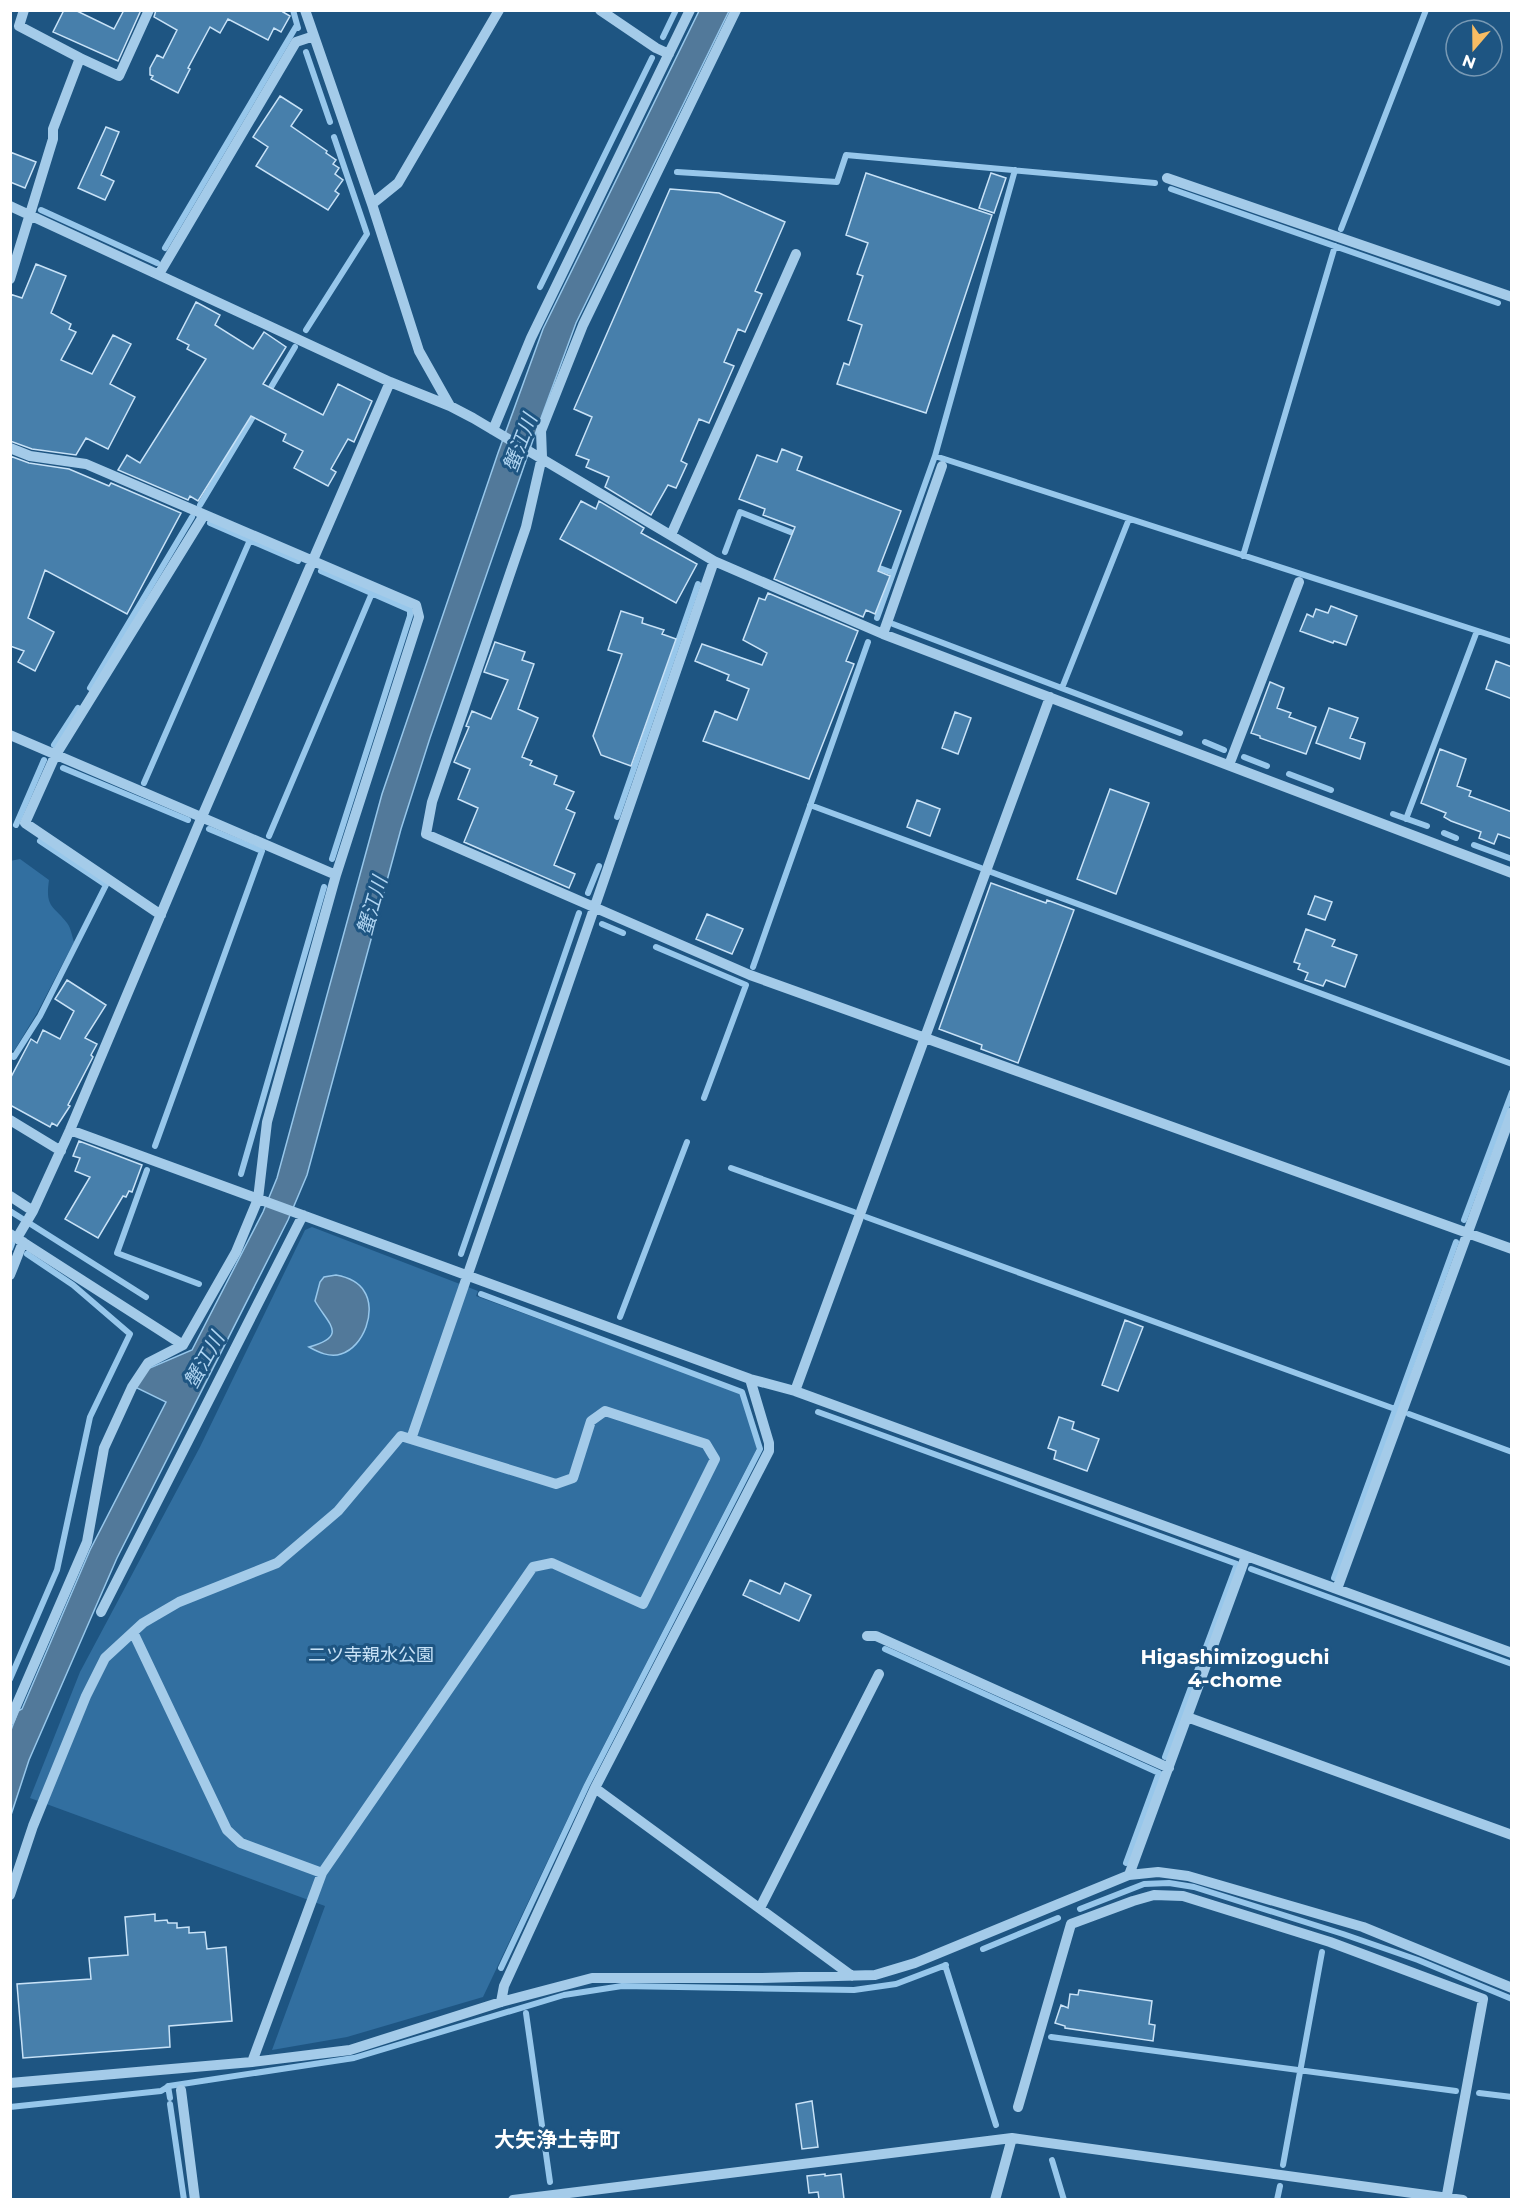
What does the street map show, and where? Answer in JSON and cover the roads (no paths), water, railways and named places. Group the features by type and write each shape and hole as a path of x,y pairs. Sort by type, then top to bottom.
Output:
{"street":[{"path":"24,10 19,26 119,76 149,10"},
{"path":"305,10 372,204 419,351 450,406"},
{"path":"372,204 398,183 499,10"},
{"path":"600,10 656,48 669,54"},
{"path":"497,432 531,338 690,10"},
{"path":"736,10 583,325 541,431 526,527 432,802 426,834 750,975 1512,1249"},
{"path":"159,274 296,42 314,36"},
{"path":"10,279 53,140 53,129 80,57"},
{"path":"1167,178 1512,297"},
{"path":"10,206 390,382 450,406 538,455 714,561 883,634 1512,873"},
{"path":"671,535 796,254"},
{"path":"10,1275 18,1236 32,1213 61,1151 201,819 390,382"},
{"path":"10,448 30,456 86,464 416,605 419,617 336,875 267,1122 258,1199 236,1252 183,1345 148,1363 132,1387 104,1448 87,1542 10,1720"},
{"path":"883,634 942,466"},
{"path":"161,915 25,823 55,756 204,515"},
{"path":"411,1439 714,561"},
{"path":"1229,765 1299,582"},
{"path":"795,1391 1050,697"},
{"path":"10,735 201,819 336,875"},
{"path":"1337,1589 1512,1112"},
{"path":"10,1120 61,1151"},
{"path":"70,1130 750,1379 795,1391 1512,1653"},
{"path":"10,1196 32,1213"},
{"path":"101,1612 303,1215"},
{"path":"18,1236 183,1345"},
{"path":"501,2002 504,1986 595,1788 769,1451 769,1443 750,1379"},
{"path":"10,1895 33,1826 86,1696 105,1658 143,1623 179,1602 277,1563 338,1510 401,1436 556,1484 573,1478 591,1421 605,1411 706,1444 715,1459 643,1604 552,1563 533,1567 322,1873 252,2062"},
{"path":"1129,1875 1246,1556"},
{"path":"133,1632 227,1830 242,1843 322,1873"},
{"path":"867,1636 876,1636 1169,1768"},
{"path":"760,1908 879,1674"},
{"path":"1187,1717 1512,1835"},
{"path":"595,1788 852,1976"},
{"path":"10,2083 252,2062 350,2050 501,2002 592,1978 875,1975 915,1963 1129,1875 1158,1872 1188,1876 1363,1927 1512,1988"},
{"path":"1018,2107 1071,1924 1133,1900 1155,1895 1183,1896 1330,1942 1483,1999 1446,2198"},
{"path":"181,2090 195,2199"},
{"path":"995,2199 1012,2138"},
{"path":"513,2199 1012,2138 1463,2199"}],"water":[{"name":"蟹江川","path":"699,11 729,11 576,323 533,440 401,829 307,1175 288,1220 117,1558 29,1760 11,1815 11,1730 18,1711 22,1709 90,1550 166,1402 135,1387 145,1370 192,1350 263,1212 277,1178 382,794 498,453 543,329"},
{"path":"336,1275 348,1278 359,1285 368,1299 369,1308 366,1327 356,1344 341,1354 328,1355 309,1347 321,1343 332,1334 332,1328 315,1301 320,1282 324,1277"}],"waterway":[{"path":"293,10 298,28"},
{"path":"663,37 676,10"},
{"path":"1341,229 1426,10"},
{"path":"165,248 297,25"},
{"path":"306,52 330,122"},
{"path":"540,287 652,58"},
{"path":"306,330 367,234 334,137"},
{"path":"677,172 837,182 846,155 1155,183"},
{"path":"877,618 935,456 1015,170"},
{"path":"1171,189 1498,303"},
{"path":"41,210 157,263"},
{"path":"1243,556 1335,246"},
{"path":"267,394 295,347"},
{"path":"200,505 257,410"},
{"path":"935,456 1512,642"},
{"path":"725,552 740,512 798,535"},
{"path":"90,688 192,517"},
{"path":"1062,688 1129,519"},
{"path":"210,523 298,561"},
{"path":"144,783 250,540"},
{"path":"874,566 893,573"},
{"path":"321,571 410,610 332,859"},
{"path":"617,817 698,584"},
{"path":"269,836 372,593"},
{"path":"893,624 1180,733"},
{"path":"1406,819 1477,631"},
{"path":"753,967 868,642"},
{"path":"54,745 78,708"},
{"path":"1205,742 1224,750"},
{"path":"1244,757 1267,766"},
{"path":"16,825 44,760"},
{"path":"63,768 188,820"},
{"path":"1289,774 1331,790"},
{"path":"810,805 981,868"},
{"path":"1393,814 1427,826"},
{"path":"155,1146 262,851 209,829"},
{"path":"1444,833 1456,838"},
{"path":"10,1055 14,1057 40,1016 106,885 40,841"},
{"path":"1474,845 1512,859"},
{"path":"588,893 599,866"},
{"path":"991,872 1512,1064"},
{"path":"241,1174 324,887"},
{"path":"461,1254 579,913"},
{"path":"602,924 623,933"},
{"path":"656,947 746,985 704,1098"},
{"path":"1464,1220 1512,1092"},
{"path":"620,1317 687,1142"},
{"path":"731,1168 854,1212"},
{"path":"147,1170 117,1253 199,1284"},
{"path":"10,1211 146,1297"},
{"path":"866,1217 1395,1409"},
{"path":"1334,1578 1456,1242"},
{"path":"10,1243 12,1244 10,1249"},
{"path":"10,1679 57,1570 90,1417 130,1334 73,1285 27,1254"},
{"path":"481,1294 742,1392 760,1449 587,1785 501,1968"},
{"path":"818,1412 1237,1564 1165,1757"},
{"path":"1409,1414 1512,1452"},
{"path":"1251,1569 1512,1664"},
{"path":"885,1649 1159,1773 1126,1863"},
{"path":"1080,1909 1144,1884 1169,1883 1194,1887 1418,1960 1512,1999"},
{"path":"983,1949 1058,1918"},
{"path":"1283,2165 1322,1952"},
{"path":"945,1965 996,2125"},
{"path":"10,2107 161,2091 169,2086 354,2058 564,1995 622,1986 854,1990 896,1984 946,1965"},
{"path":"526,2013 550,2182"},
{"path":"1051,2037 1456,2091"},
{"path":"168,2086 170,2098"},
{"path":"1479,2093 1512,2097"},
{"path":"170,2104 184,2200"},
{"path":"1052,2160 1064,2200"},
{"path":"1277,2200 1280,2186"}],"district":[{"name":"Higashimizoguchi 4-chome","path":"1235,1668"},
{"name":"大矢浄土寺町","path":"557,2139"}],"park label":[{"name":"二ツ寺親水公園","path":"371,1655"}]}
